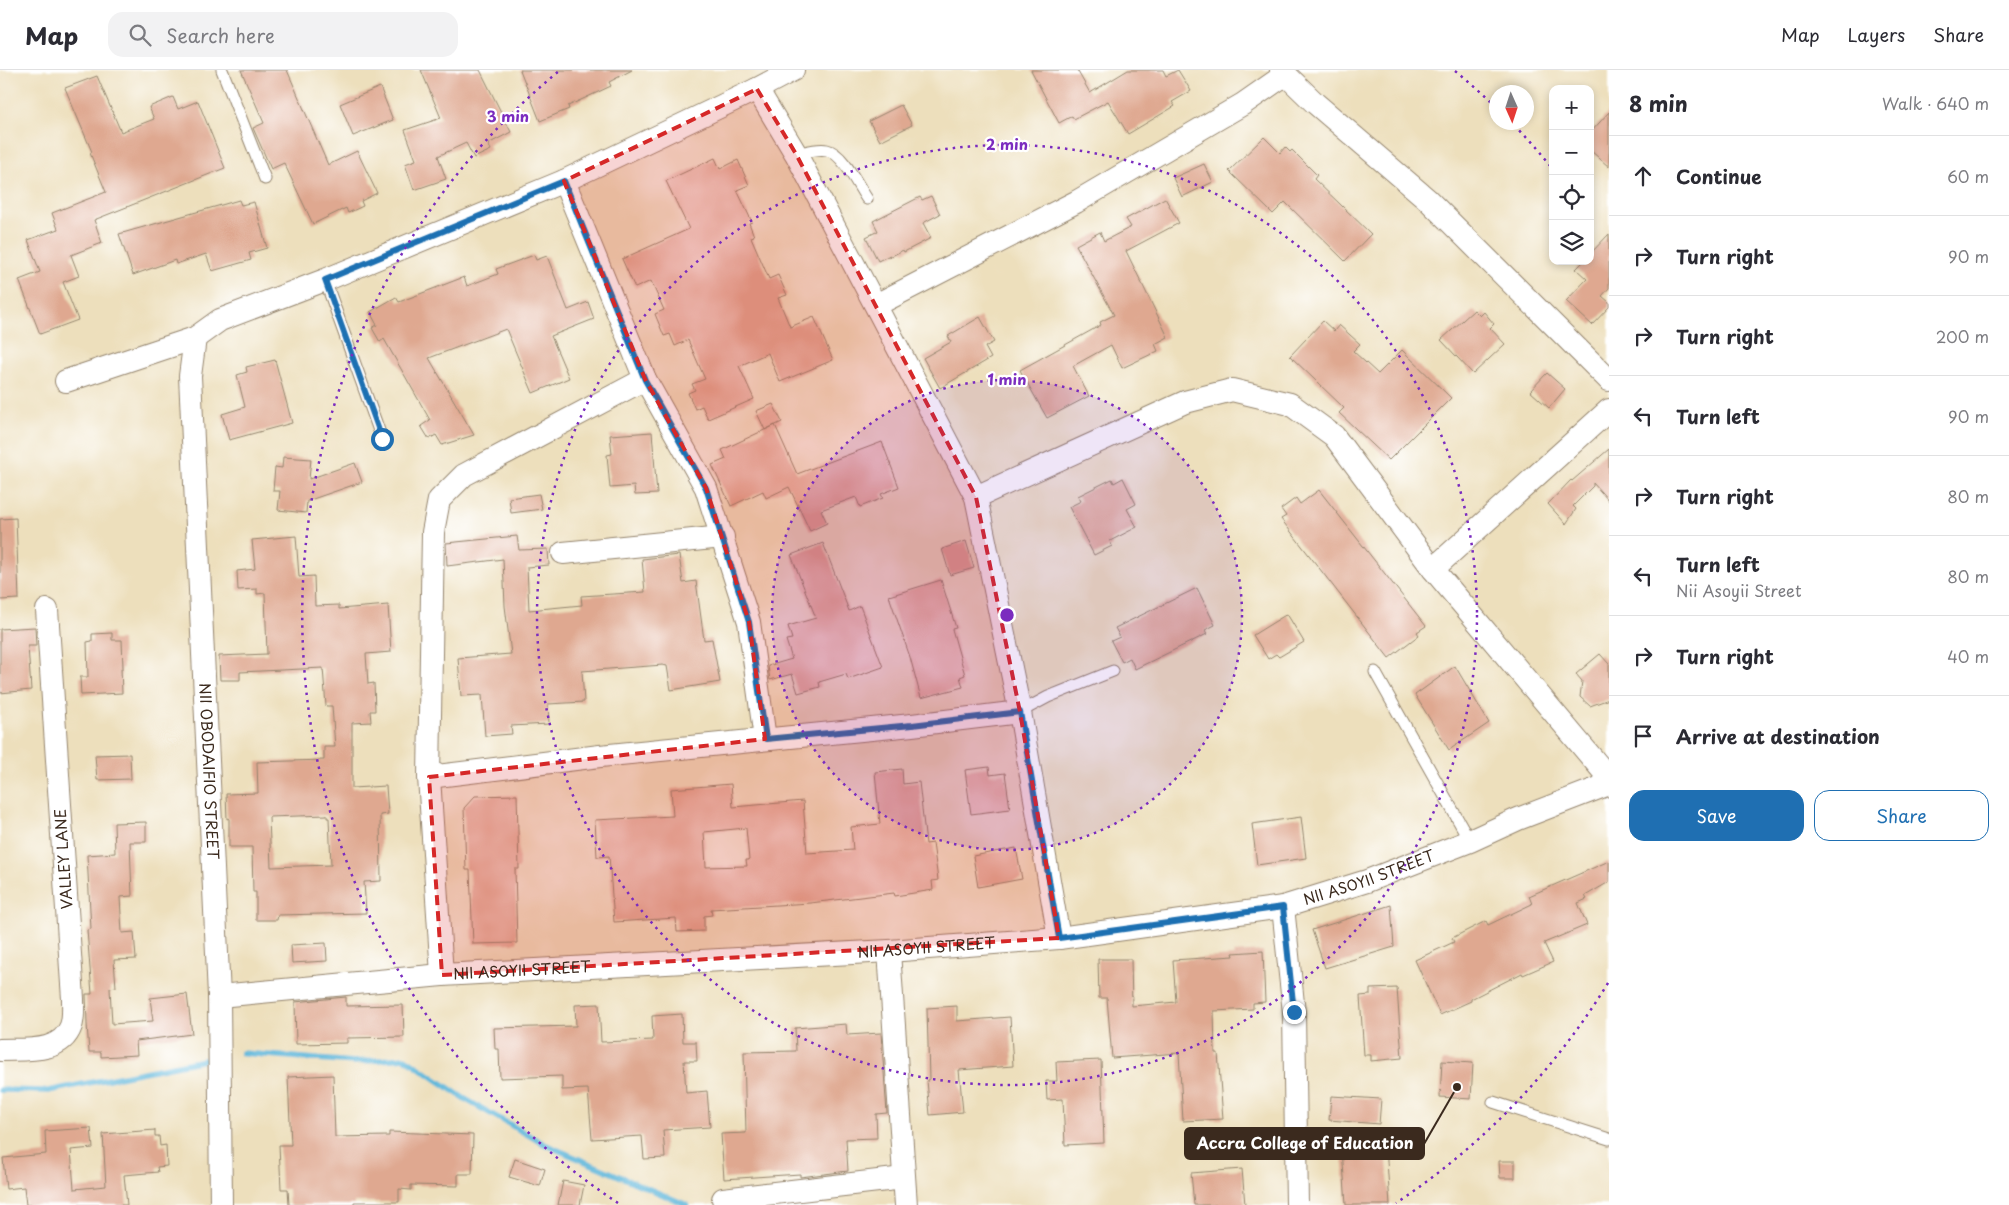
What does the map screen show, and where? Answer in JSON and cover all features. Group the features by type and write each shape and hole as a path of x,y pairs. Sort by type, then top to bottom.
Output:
{"street":[{"path":"66,381 196,338 220,320 325,280 564,181 757,89 792,70"},
{"path":"876,305 1076,202 1243,104 1284,72 1315,102 1427,198 1609,380"},
{"path":"757,89 796,154 976,498 1020,712 1059,938"},
{"path":"564,181 645,380 706,488 749,622 766,739"},
{"name":"NII OBODAIFIO STREET","path":"196,338 190,376 219,996 221,1205"},
{"path":"442,974 429,777 432,532 439,500 464,475 645,380"},
{"path":"976,498 1185,402 1232,390 1290,404 1334,436 1433,569 1609,778"},
{"path":"1433,569 1609,410"},
{"path":"563,553 723,537"},
{"name":"VALLEY LANE","path":"0,1050 44,1048 64,1039 72,1024 73,999 47,610"},
{"path":"429,777 600,756 912,725 1020,712"},
{"name":"NII ASOYII STREET","path":"219,996 442,974 889,951 1059,938 1283,907 1367,881 1609,784"},
{"path":"1283,907 1294,1012 1297,1205"},
{"path":"889,951 906,1205"},
{"path":"723,1199 904,1178"}],"lane":[{"path":"222,70 265,179"},
{"path":"796,154 829,150 840,156 867,199"},
{"path":"325,280 382,439"},
{"path":"1020,712 1048,697 1113,670"},
{"path":"1375,672 1470,841"},
{"path":"1493,1102 1609,1139"}],"highlighted area":[{"path":"757,89 796,154 976,497 1020,712 1059,938 442,975 429,777 765,739 749,622 706,488 645,379 564,181"}],"building":[{"path":"241,70 287,70 328,165 357,151 377,193 361,201 363,206 348,213 346,208 313,224 284,163 271,169 253,128 264,123"},
{"path":"421,70 480,70 511,132 488,144 491,150 474,158 466,143 438,156 446,179 414,190 405,164 416,160 405,130 441,118"},
{"path":"520,70 632,70 609,82 611,86 568,106 569,109 540,121"},
{"path":"1031,70 1077,70 1090,93 1128,70 1163,70 1166,76 1178,70 1191,91 1172,102 1175,106 1128,134 1108,101 1074,119 1072,116 1059,123"},
{"path":"97,76 121,132 154,119 149,107 173,97 178,109 198,101 225,168 94,220 102,243 71,255 79,276 63,282 78,320 40,334 19,280 40,272 28,240 58,229 52,213 106,192 90,153 92,152 65,88"},
{"path":"380,87 393,120 353,136 340,104"},
{"path":"901,105 912,125 880,141 869,121"},
{"path":"1609,112 1609,167 1594,154 1594,129"},
{"path":"1264,137 1280,153 1285,147 1290,152 1292,150 1317,175 1314,179 1371,234 1345,261 1285,202 1273,214 1229,171"},
{"path":"715,158 720,169 738,160 749,185 737,190 752,222 749,223 754,236 751,237 769,279 778,275 787,295 778,298 790,327 814,317 833,360 780,382 768,353 739,366 754,399 708,419 702,406 695,409 688,393 695,390 692,384 705,379 688,340 675,346 670,334 664,336 655,314 664,310 651,281 635,288 622,259 689,229 666,181"},
{"path":"1204,164 1213,182 1182,197 1173,178"},
{"path":"931,196 940,214 923,223 931,238 904,252 903,250 878,261 866,237 878,231 873,221 920,197 922,200"},
{"path":"1165,198 1179,223 1126,251 1168,337 1155,344 1158,351 1122,368 1111,345 1073,366 1089,396 1047,418 1020,370 1101,325 1100,322 1114,315 1076,245 1100,232 1104,241 1131,227 1126,219"},
{"path":"239,200 241,205 254,202 267,248 249,253 251,260 212,271 206,254 176,264 175,260 133,275 119,234"},
{"path":"1609,234 1609,288 1602,296 1609,302 1609,307 1592,325 1566,301 1587,279 1576,269 1580,265 1594,265 1594,250"},
{"path":"534,255 536,260 547,256 568,310 588,302 594,319 551,336 569,378 533,393 506,329 429,358 474,435 442,445 436,435 429,439 421,426 430,420 384,339 380,342 372,328 377,325 370,312 396,297 399,302 464,277 467,286 498,274 496,269"},
{"path":"1474,310 1480,316 1484,312 1494,324 1490,328 1505,344 1473,374 1441,340"},
{"path":"980,317 994,342 985,347 991,358 940,388 923,358 951,342 948,336"},
{"path":"1323,321 1334,331 1339,325 1360,344 1353,351 1378,374 1402,350 1451,398 1389,460 1339,413 1344,408 1290,356"},
{"path":"275,360 292,423 229,440 222,414 245,407 237,375 247,372 246,367"},
{"path":"1547,373 1565,389 1549,408 1530,391"},
{"path":"773,404 782,422 765,430 756,411"},
{"path":"775,425 797,474 882,442 899,487 881,494 883,498 860,507 856,497 821,510 827,523 810,531 789,487 766,498 763,491 731,506 712,465 726,459 722,450"},
{"path":"652,432 657,494 635,495 634,486 610,488 607,455 612,454 610,435"},
{"path":"1609,449 1609,501 1593,483 1593,486 1573,506 1576,509 1566,524 1548,504 1571,480"},
{"path":"283,457 311,459 309,479 355,463 362,482 307,501 306,513 278,510 280,491 273,491 275,467 282,468"},
{"path":"1123,478 1136,504 1127,509 1137,527 1110,541 1112,546 1094,555 1069,507 1081,501 1078,496 1112,479 1114,483"},
{"path":"1319,490 1426,626 1417,632 1419,635 1389,658 1281,519 1286,516 1281,509 1296,498 1300,504"},
{"path":"539,494 542,509 511,513 509,498"},
{"path":"16,518 19,599 0,600 0,519"},
{"path":"296,536 299,577 314,576 315,606 339,605 339,609 388,605 391,652 366,654 368,684 374,683 375,711 370,711 371,722 352,723 352,788 386,786 388,814 380,815 381,881 364,882 366,913 278,915 277,920 256,920 256,892 253,892 252,847 229,847 229,818 227,819 226,794 258,793 257,762 324,760 324,747 335,747 332,706 326,706 323,668 240,672 240,680 220,680 219,656 267,654 265,593 257,594 257,589 238,590 237,571 255,569 252,540","holes":["327,815 327,818 329,818 331,865 271,867 269,817"]},
{"path":"517,536 519,550 548,549 549,565 527,567 529,610 582,605 581,596 645,592 642,559 679,555 683,583 696,581 704,640 712,639 720,682 671,690 667,666 663,665 582,671 584,702 548,704 549,724 511,726 512,734 485,736 482,695 461,696 458,658 511,654 505,606 503,559 447,566 446,543"},
{"path":"966,541 974,568 950,575 942,549"},
{"path":"823,543 849,611 860,606 883,667 848,679 846,674 819,682 820,687 798,693 792,674 770,680 768,666 792,659 786,640 792,639 788,626 816,618 791,555"},
{"path":"941,580 956,628 952,629 965,675 960,677 963,687 921,698 910,657 889,596"},
{"path":"1197,588 1215,625 1205,630 1207,634 1135,669 1130,658 1122,662 1111,641 1120,637 1115,628"},
{"path":"1287,614 1304,642 1279,657 1276,654 1268,659 1253,635"},
{"path":"35,627 36,646 28,646 31,690 0,693 0,629"},
{"path":"112,633 112,640 122,640 122,693 81,695 80,677 88,677 87,642 92,641 92,634"},
{"path":"1600,654 1609,664 1609,699 1590,706 1580,697 1582,681 1576,674"},
{"path":"1455,666 1489,723 1449,750 1415,695"},
{"path":"130,754 131,779 97,780 95,755"},
{"path":"989,767 990,775 1005,773 1010,809 971,814 965,770"},
{"path":"902,769 903,784 919,782 926,844 933,843 938,880 932,881 933,890 895,896 894,893 810,903 711,909 712,915 704,916 704,931 677,932 676,918 614,922 609,856 597,857 595,820 673,816 671,789 731,784 733,807 803,801 807,853 853,850 851,827 880,824 875,772","holes":["746,828 749,860 746,860 747,866 706,867 704,832"]},
{"path":"517,795 519,869 515,869 517,943 473,944 470,870 466,870 464,808 475,796"},
{"path":"1301,817 1306,858 1257,865 1252,824"},
{"path":"146,822 146,842 130,842 132,896 120,897 122,933 134,932 136,959 114,960 116,987 110,988 112,1024 153,1021 150,998 187,994 192,1034 136,1041 137,1055 101,1057 101,1052 89,1052 87,1024 86,994 92,994 87,930 91,929 87,855 115,853 114,823"},
{"path":"1016,848 1022,879 978,887 973,856"},
{"path":"1609,861 1609,882 1585,896 1587,899 1578,903 1587,925 1544,943 1553,962 1523,975 1522,973 1471,999 1471,1001 1440,1015 1415,960 1454,942 1452,938 1486,921 1488,925 1532,904 1529,896"},
{"path":"1391,905 1394,947 1325,968 1312,930"},
{"path":"326,943 327,961 292,963 291,945"},
{"path":"1263,951 1265,1002 1253,1003 1253,1009 1214,1011 1215,1053 1218,1053 1223,1119 1183,1121 1179,1053 1112,1058 1107,998 1099,998 1098,959 1131,959 1132,1006 1176,1002 1173,960 1234,956 1233,953"},
{"path":"1397,988 1402,1058 1371,1061 1371,1055 1364,1055 1360,996 1370,995 1370,989"},
{"path":"346,997 346,1006 403,1005 404,1037 347,1038 347,1043 296,1044 295,1002"},
{"path":"599,1004 601,1042 653,1040 652,1016 682,1014 683,1042 696,1042 697,1061 684,1061 686,1093 707,1091 710,1127 663,1130 665,1158 644,1159 642,1136 592,1139 588,1089 562,1090 562,1076 500,1078 499,1049 495,1049 494,1028 576,1026 575,1005"},
{"path":"957,1006 957,1021 1010,1017 1013,1066 959,1070 963,1112 930,1115 927,1080 929,1079 927,1008"},
{"path":"846,1024 847,1035 881,1033 887,1113 876,1114 877,1138 846,1139 848,1171 800,1177 800,1174 724,1179 721,1134 746,1133 744,1052 796,1051 795,1028"},
{"path":"1101,1060 1104,1143 1065,1145 1063,1099 1047,1100 1046,1081 1057,1081 1056,1062"},
{"path":"1442,1061 1473,1063 1471,1099 1440,1097"},
{"path":"333,1075 335,1137 389,1136 389,1132 473,1135 472,1174 458,1174 458,1186 411,1185 411,1190 399,1189 399,1202 354,1202 354,1205 289,1205 288,1189 281,1189 279,1145 291,1145 288,1077"},
{"path":"1331,1096 1381,1099 1379,1124 1329,1120"},
{"path":"91,1128 93,1148 71,1150 74,1189 106,1186 103,1134 155,1130 155,1136 159,1136 160,1146 166,1145 167,1166 157,1167 158,1172 124,1175 127,1205 26,1205 24,1187 6,1189 3,1158 46,1154 45,1131"},
{"path":"1386,1146 1390,1205 1346,1205 1342,1149"},
{"path":"515,1159 545,1169 540,1186 509,1177"},
{"path":"1499,1161 1515,1161 1515,1178 1500,1178"},
{"path":"1242,1169 1245,1205 1194,1205 1191,1173"},
{"path":"563,1181 584,1185 580,1205 558,1205"}],"waterway":[{"path":"242,1053 354,1062 405,1058 465,1099 544,1144 687,1205"},
{"path":"0,1090 48,1091 204,1060"}],"place":[{"name":"Accra College of Education","path":"1457,1087"}],"route":[{"path":"382,439 325,280 564,181 645,380 706,488 749,622 766,739 912,725 1020,712 1059,938 1283,907 1294,1012"}]}
